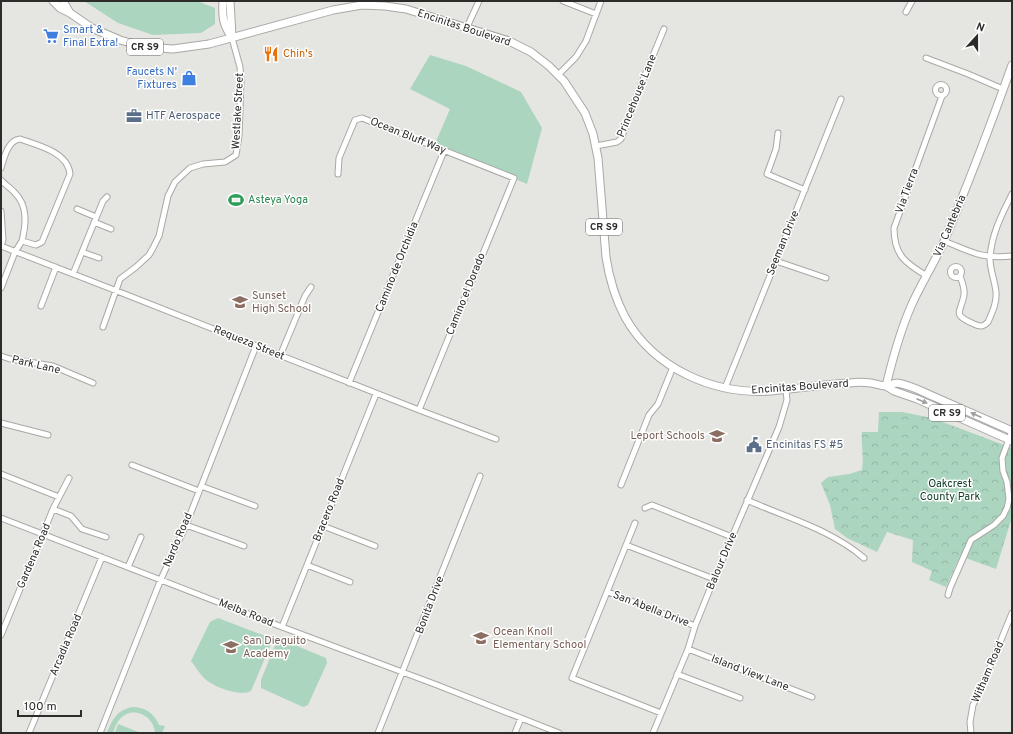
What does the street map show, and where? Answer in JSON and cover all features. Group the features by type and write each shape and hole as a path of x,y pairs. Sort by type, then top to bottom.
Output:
{"main road":[{"name":"Encinitas Boulevard","path":"53,1 60,8 92,28 120,40 145,47 173,49 185,48 232,38 332,10 362,5 406,9 509,41 530,52 549,66 576,98 584,113 596,146 608,272 616,297 625,317 643,341 660,358 672,367 696,379 725,388 742,391 786,390 851,382 886,386 894,391 917,399 1010,440"},
{"name":"Encinitas Boulevard","path":"63,1 70,13"},
{"path":"223,1 222,13 225,26 232,38"},
{"path":"230,1 232,38"},
{"name":"Via Cantebria","path":"886,386 900,331 944,241 1012,65"},
{"name":"Encinitas Boulevard","path":"886,386 896,383 906,386 1012,431"}],"street":[{"path":"467,27 479,1"},
{"path":"563,1 596,14"},
{"path":"558,75 576,56 586,41 601,1"},
{"path":"906,12 912,1"},
{"name":"Princehouse Lane","path":"596,146 618,142 621,139 638,92 664,29"},
{"name":"Westlake Street","path":"115,290 120,279 149,256 159,236 168,196 175,182 183,173 190,168 203,164 226,162 236,155 239,136 241,81 240,66 232,38"},
{"path":"926,58 1003,89"},
{"name":"Via Tierra","path":"927,276 913,268 901,255 894,241 894,228 942,96"},
{"name":"Seeman Drive","path":"725,388 841,99"},
{"name":"Ocean Bluff Way","path":"338,174 339,158 355,120 362,118 514,178"},
{"path":"778,133 776,149 767,174 805,190"},
{"path":"1,168 11,143 15,139 20,138 53,152 65,160 70,167 70,174 42,242 36,245 22,241"},
{"name":"Camino de Orchidia","path":"349,383 444,151"},
{"name":"Camino el Dorado","path":"419,410 514,178"},
{"path":"1,180 16,193 24,210 25,226 22,241 15,252 1,288"},
{"path":"960,276 964,285 964,294 958,310 959,315 964,320 978,326 986,325 996,300 996,292 990,266 990,257 997,224 1012,194"},
{"path":"73,274 103,200 107,197"},
{"path":"77,209 111,229"},
{"path":"1,211 1,246"},
{"path":"944,241 971,253 990,257 1012,256"},
{"name":"Requeza Street","path":"1,246 376,394 496,439"},
{"path":"82,252 99,258"},
{"path":"776,261 826,278"},
{"path":"41,306 56,267"},
{"path":"280,356 305,296 311,287"},
{"path":"103,327 115,290"},
{"name":"Nardo Road","path":"100,733 161,579 186,525 256,346"},
{"name":"Park Lane","path":"1,356 10,359 53,366 93,383"},
{"path":"621,484 649,415 658,404 672,367"},
{"name":"Balour Drive","path":"653,733 688,649 695,626 714,579 778,427 787,400 786,390"},
{"name":"Bracero Road","path":"282,627 376,394"},
{"path":"1,423 48,435"},
{"path":"948,596 971,540 994,525 1003,516 1007,508 1009,499 1007,482 1003,471 1002,458 1010,440 1012,431"},
{"path":"132,465 255,506"},
{"path":"1,474 59,497"},
{"name":"Bonita Drive","path":"378,733 480,476"},
{"name":"Gardena Road","path":"1,635 53,509 69,478"},
{"path":"747,500 830,535 864,558"},
{"path":"645,508 652,505 732,537"},
{"path":"53,509 71,516 82,529 106,537"},
{"name":"Melba Road","path":"1,518 559,733"},
{"path":"635,523 572,678 661,713"},
{"path":"186,525 244,546"},
{"path":"323,526 375,546"},
{"path":"128,567 141,537"},
{"path":"626,545 714,579"},
{"name":"Arcadia Road","path":"29,733 102,557"},
{"path":"307,565 350,582"},
{"name":"San Abella Drive","path":"608,592 695,626"},
{"name":"Witham Road","path":"971,733 970,722 973,705 1012,613"},
{"name":"Island View Lane","path":"688,649 812,697"},
{"path":"677,674 740,698"},
{"path":"515,733 521,718"}],"green space":[{"path":"84,1 197,1 215,8 215,24 201,33 153,35 118,23"},
{"path":"430,55 466,66 521,92 542,128 527,184 434,146 450,109 410,89"},
{"name":"Oakcrest County Park","path":"879,412 902,412 932,418 1012,448 1012,517 996,569 960,556 946,587 929,580 932,571 912,562 913,540 887,532 877,552 847,538 835,529 830,505 821,483 828,477 849,474 862,470 862,432 878,432"},
{"path":"218,618 273,639 251,691 240,693 214,685 200,674 191,661 210,622"},
{"path":"278,638 326,658 327,663 308,705 303,707 261,688 261,680"},
{"path":"132,707 141,708 152,714 159,725 165,726 162,733 155,733 154,727 147,717 142,714 131,713 120,719 113,733 107,733 116,716 122,710"},
{"path":"118,724 141,733 115,733"}],"place":[{"name":"Smart & Final Extra!","path":"51,36"},
{"name":"Chin's","path":"271,54"},
{"name":"Faucets N' Fixtures","path":"189,78"},
{"name":"HTF Aerospace","path":"134,116"},
{"name":"Asteya Yoga","path":"236,200"},
{"name":"Sunset High School","path":"240,302"},
{"name":"Leport Schools","path":"717,436"},
{"name":"Encinitas FS #5","path":"754,445"},
{"name":"Ocean Knoll Elementary School","path":"481,638"},
{"name":"San Dieguito Academy","path":"231,647"}]}
